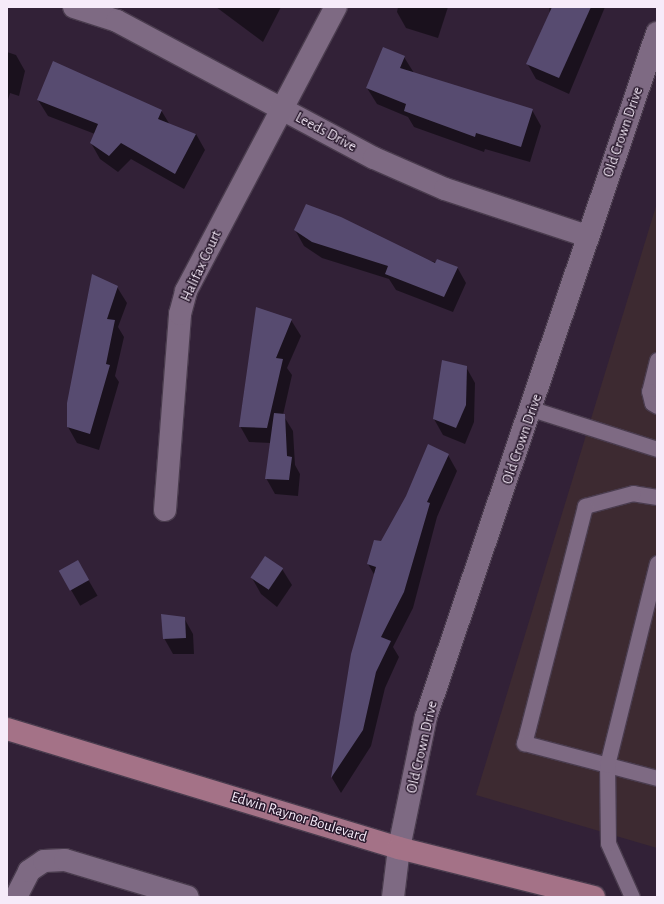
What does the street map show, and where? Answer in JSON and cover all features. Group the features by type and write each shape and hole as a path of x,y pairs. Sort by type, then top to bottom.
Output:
{"main road":[{"name":"Edwin Raynor Boulevard","path":"7,729 399,848 594,897"}],"street":[{"name":"Leeds Drive","path":"74,7 117,21 374,158 445,189 588,236"},
{"name":"Halifax Court","path":"165,510 180,314 186,291 336,7"},
{"name":"Old Crown Drive","path":"393,897 399,848 426,717 532,409 588,236 657,34"},
{"path":"16,897 29,871 44,861 65,860 188,897"}],"lane":[{"path":"657,360 649,391 652,403 657,406"},
{"path":"532,409 657,449"},
{"path":"657,497 633,493 585,506 524,743 657,778"},
{"path":"632,897 608,843 607,765 657,563"}],"shaded area":[{"path":"657,203 657,848 476,795"}],"building":[{"path":"552,7 591,7 559,78 526,64"},
{"path":"383,47 405,56 400,68 533,109 521,147 476,133 475,137 404,111 406,104 366,88"},
{"path":"53,61 162,110 158,119 196,134 175,174 121,143 109,156 90,143 98,124 37,100"},
{"path":"306,204 341,217 435,263 437,259 458,267 444,297 385,274 388,266 312,242 294,230"},
{"path":"92,274 118,286 107,319 115,320 106,364 110,365 90,434 67,427 67,403"},
{"path":"256,307 292,319 276,358 283,359 267,428 239,427"},
{"path":"442,360 467,366 466,405 456,428 433,419"},
{"path":"274,413 285,414 287,456 292,457 289,480 265,479"},
{"path":"428,444 449,454 427,502 430,503 404,592 381,637 391,641 376,672 363,730 331,778 351,654 376,567 367,564 374,540 381,541 406,496"},
{"path":"265,556 283,568 269,590 250,578"},
{"path":"78,560 89,580 70,591 59,571"},
{"path":"161,614 185,617 186,638 163,639"}]}
